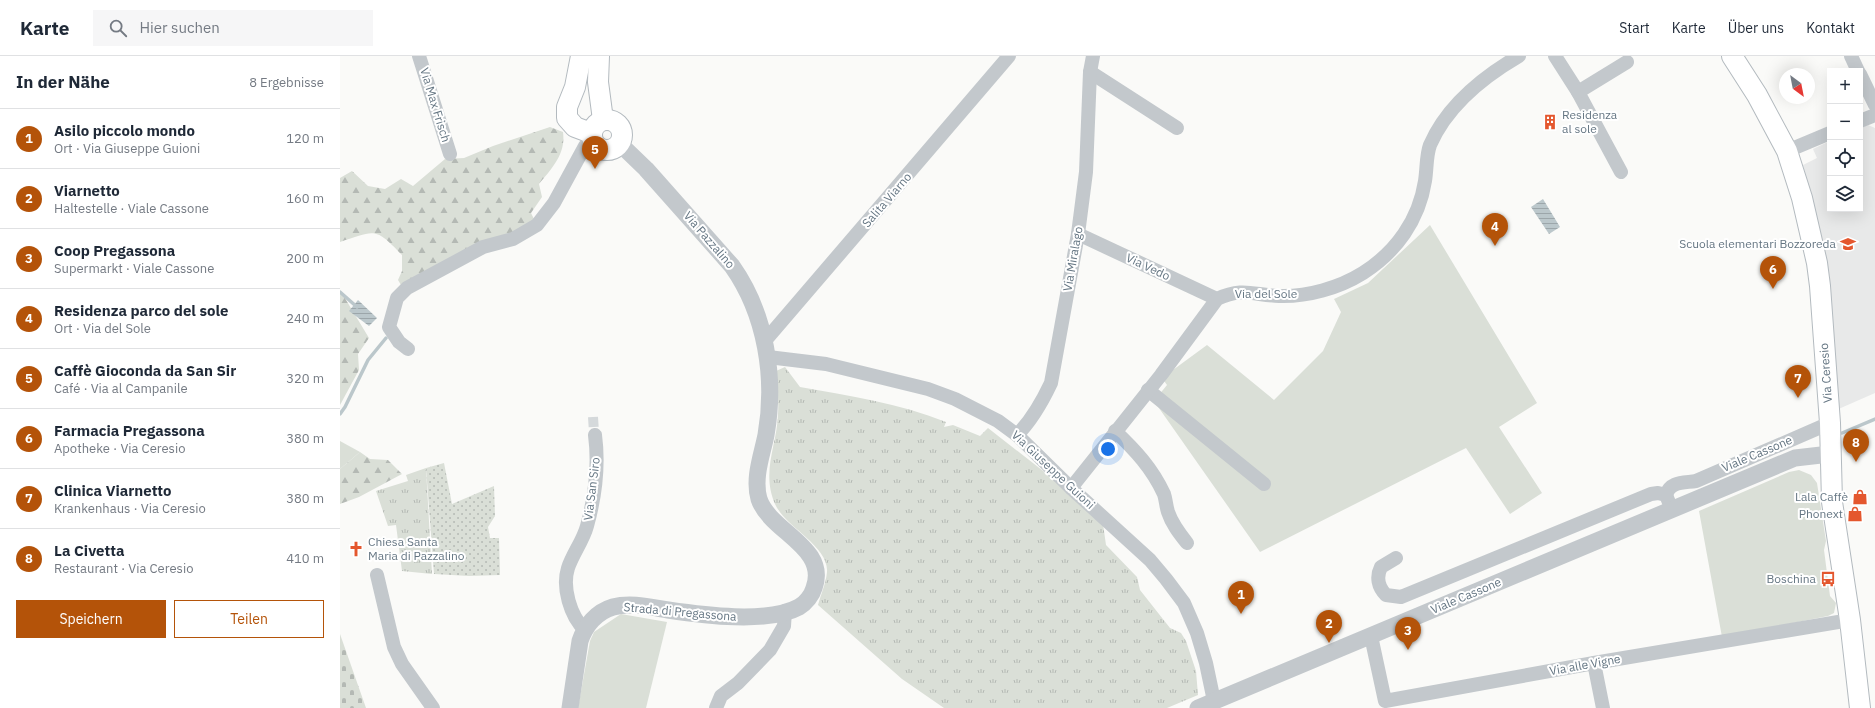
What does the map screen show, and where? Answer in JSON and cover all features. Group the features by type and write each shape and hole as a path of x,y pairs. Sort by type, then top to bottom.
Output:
{"main road":[{"path":"581,56 575,87 567,106 567,118 576,127 596,131 612,120 619,126 622,134 619,143"},
{"path":"596,131 600,56"},
{"name":"Via Ceresio","path":"1732,56 1758,95 1787,151 1802,198 1820,286 1830,423 1832,502 1850,620 1860,708"}],"street":[{"name":"Via Max Frisch","path":"419,56 450,154"},
{"name":"Salita Viarno","path":"766,350 1009,56"},
{"name":"Via Miralago","path":"1017,435 1027,425 1051,383 1078,234 1086,172 1090,72 1093,56"},
{"name":"Via del Sole","path":"1071,488 1217,299 1237,292 1280,296 1311,293 1331,288 1363,273 1380,260 1406,232 1416,215 1422,197 1430,146 1443,122 1450,112 1474,87 1519,56"},
{"path":"1555,56 1578,92 1621,172"},
{"path":"1851,56 1857,68"},
{"path":"1578,92 1627,62"},
{"path":"1090,72 1177,128"},
{"path":"1863,80 1875,105"},
{"path":"1863,120 1875,115"},
{"path":"408,349 397,339 389,327 397,298 401,292 483,247 513,239 537,225 554,203 585,146 596,131"},
{"path":"1787,151 1827,134"},
{"name":"Via Pazzalino","path":"619,143 646,169 732,266 742,280 752,302 766,350"},
{"name":"Via Vedo","path":"1078,234 1217,299"},
{"name":"Via Giuseppe Guioni","path":"766,350 928,389 955,399 998,421 1017,435 1071,488 1150,560 1166,579 1184,604 1197,633 1205,657 1213,705"},
{"name":"Strada di Pregassona","path":"570,708 580,641 585,630 592,621 602,613 612,608 626,605 737,617 766,615 785,612 799,607 807,600 816,584 817,572 810,555 774,521 765,510 759,499 758,478 770,405 766,350"},
{"path":"1148,390 1264,484"},
{"name":"Viale Cassone","path":"1669,502 1671,486 1696,481 1830,423"},
{"path":"1115,431 1135,450 1150,468 1165,496 1170,518 1178,532 1187,543"},
{"name":"Via San Siro","path":"585,630 576,620 569,602 567,588 568,568 582,539 590,513 596,458 595,435"},
{"name":"Viale Cassone","path":"1198,708 1213,705 1371,636 1669,502 1795,458 1830,454"},
{"name":"Viale Cassone","path":"1396,558 1381,567 1378,572 1378,579 1381,588 1386,595 1401,597 1651,494 1658,493 1669,502"},
{"path":"376,575 394,647 402,664 433,708"},
{"path":"716,708 721,696 738,683 770,650 784,626 785,612"},
{"name":"Via alle Vigne","path":"1371,636 1385,700 1850,620"},
{"path":"1594,663 1603,708"}],"shaded area":[{"name":"Scuola elementari Bozzoreda","path":"1868,125 1875,128 1875,393 1834,411 1830,279 1803,165 1817,158 1813,149 1827,142 1827,212 1863,212 1863,127"},
{"path":"1543,199 1560,227 1549,234 1531,207"},
{"path":"358,300 377,318 369,326 349,311"}],"green space":[{"path":"550,127 563,132 562,147 557,160 539,184 542,197 531,213 534,219 532,222 465,257 401,285 398,280 402,271 402,255 386,239 380,235 368,233 340,242 340,178 352,171 368,186 385,189 401,179 413,186 445,159 464,158 493,146"},
{"path":"1430,225 1537,403 1499,427 1542,493 1510,514 1466,448 1260,552 1154,401 1167,385 1162,378 1207,345 1274,400 1323,351 1341,312 1334,299 1368,283"},
{"path":"340,290 369,338 358,354 359,370 340,405"},
{"path":"785,367 800,387 892,405 928,415 946,422 944,427 953,425 980,436 988,428 1102,517 1106,545 1137,577 1140,590 1170,628 1181,633 1186,641 1196,671 1198,695 1167,708 944,708 902,679 818,605 825,584 827,572 826,563 814,545 788,521 775,504 769,481 778,414 776,371"},
{"path":"340,441 360,452 340,469"},
{"path":"360,452 370,459 388,460 402,474 359,497 340,504 340,469"},
{"path":"444,463 452,504 494,486 495,516 488,527 490,538 499,538 500,575 469,576 434,574 426,468"},
{"path":"426,468 432,574 402,571 396,525 388,526 376,491 408,481 406,475"},
{"path":"1799,470 1811,475 1817,483 1826,541 1824,550 1830,596 1836,603 1834,613 1828,616 1722,637 1699,511 1789,472"},
{"path":"621,614 667,622 646,708 578,708 590,641 594,632"},
{"path":"340,634 366,708 340,708"}],"waterway":[{"path":"340,292 357,307"},
{"path":"340,414 345,407 368,360 386,338"},
{"path":"1842,433 1875,419"}],"tunnel":[{"path":"593,417 594,432"}],"place":[{"name":"Residenza al sole","path":"1550,122"},
{"name":"Caffè Gioconda da San Sir","path":"595,169"},
{"name":"Scuola elementari Bozzoreda","path":"1848,244"},
{"name":"Residenza parco del sole","path":"1495,246"},
{"name":"Farmacia Pregassona","path":"1773,289"},
{"name":"Clinica Viarnetto","path":"1798,398"},
{"name":"La Civetta","path":"1856,462"},
{"name":"Lala Caffè","path":"1860,497"},
{"name":"Phonext","path":"1855,514"},
{"name":"Chiesa Santa Maria di Pazzalino","path":"356,549"},
{"name":"Boschina","path":"1828,579"},
{"name":"Asilo piccolo mondo","path":"1241,614"},
{"name":"Viarnetto","path":"1329,643"},
{"name":"Coop Pregassona","path":"1408,650"}]}
